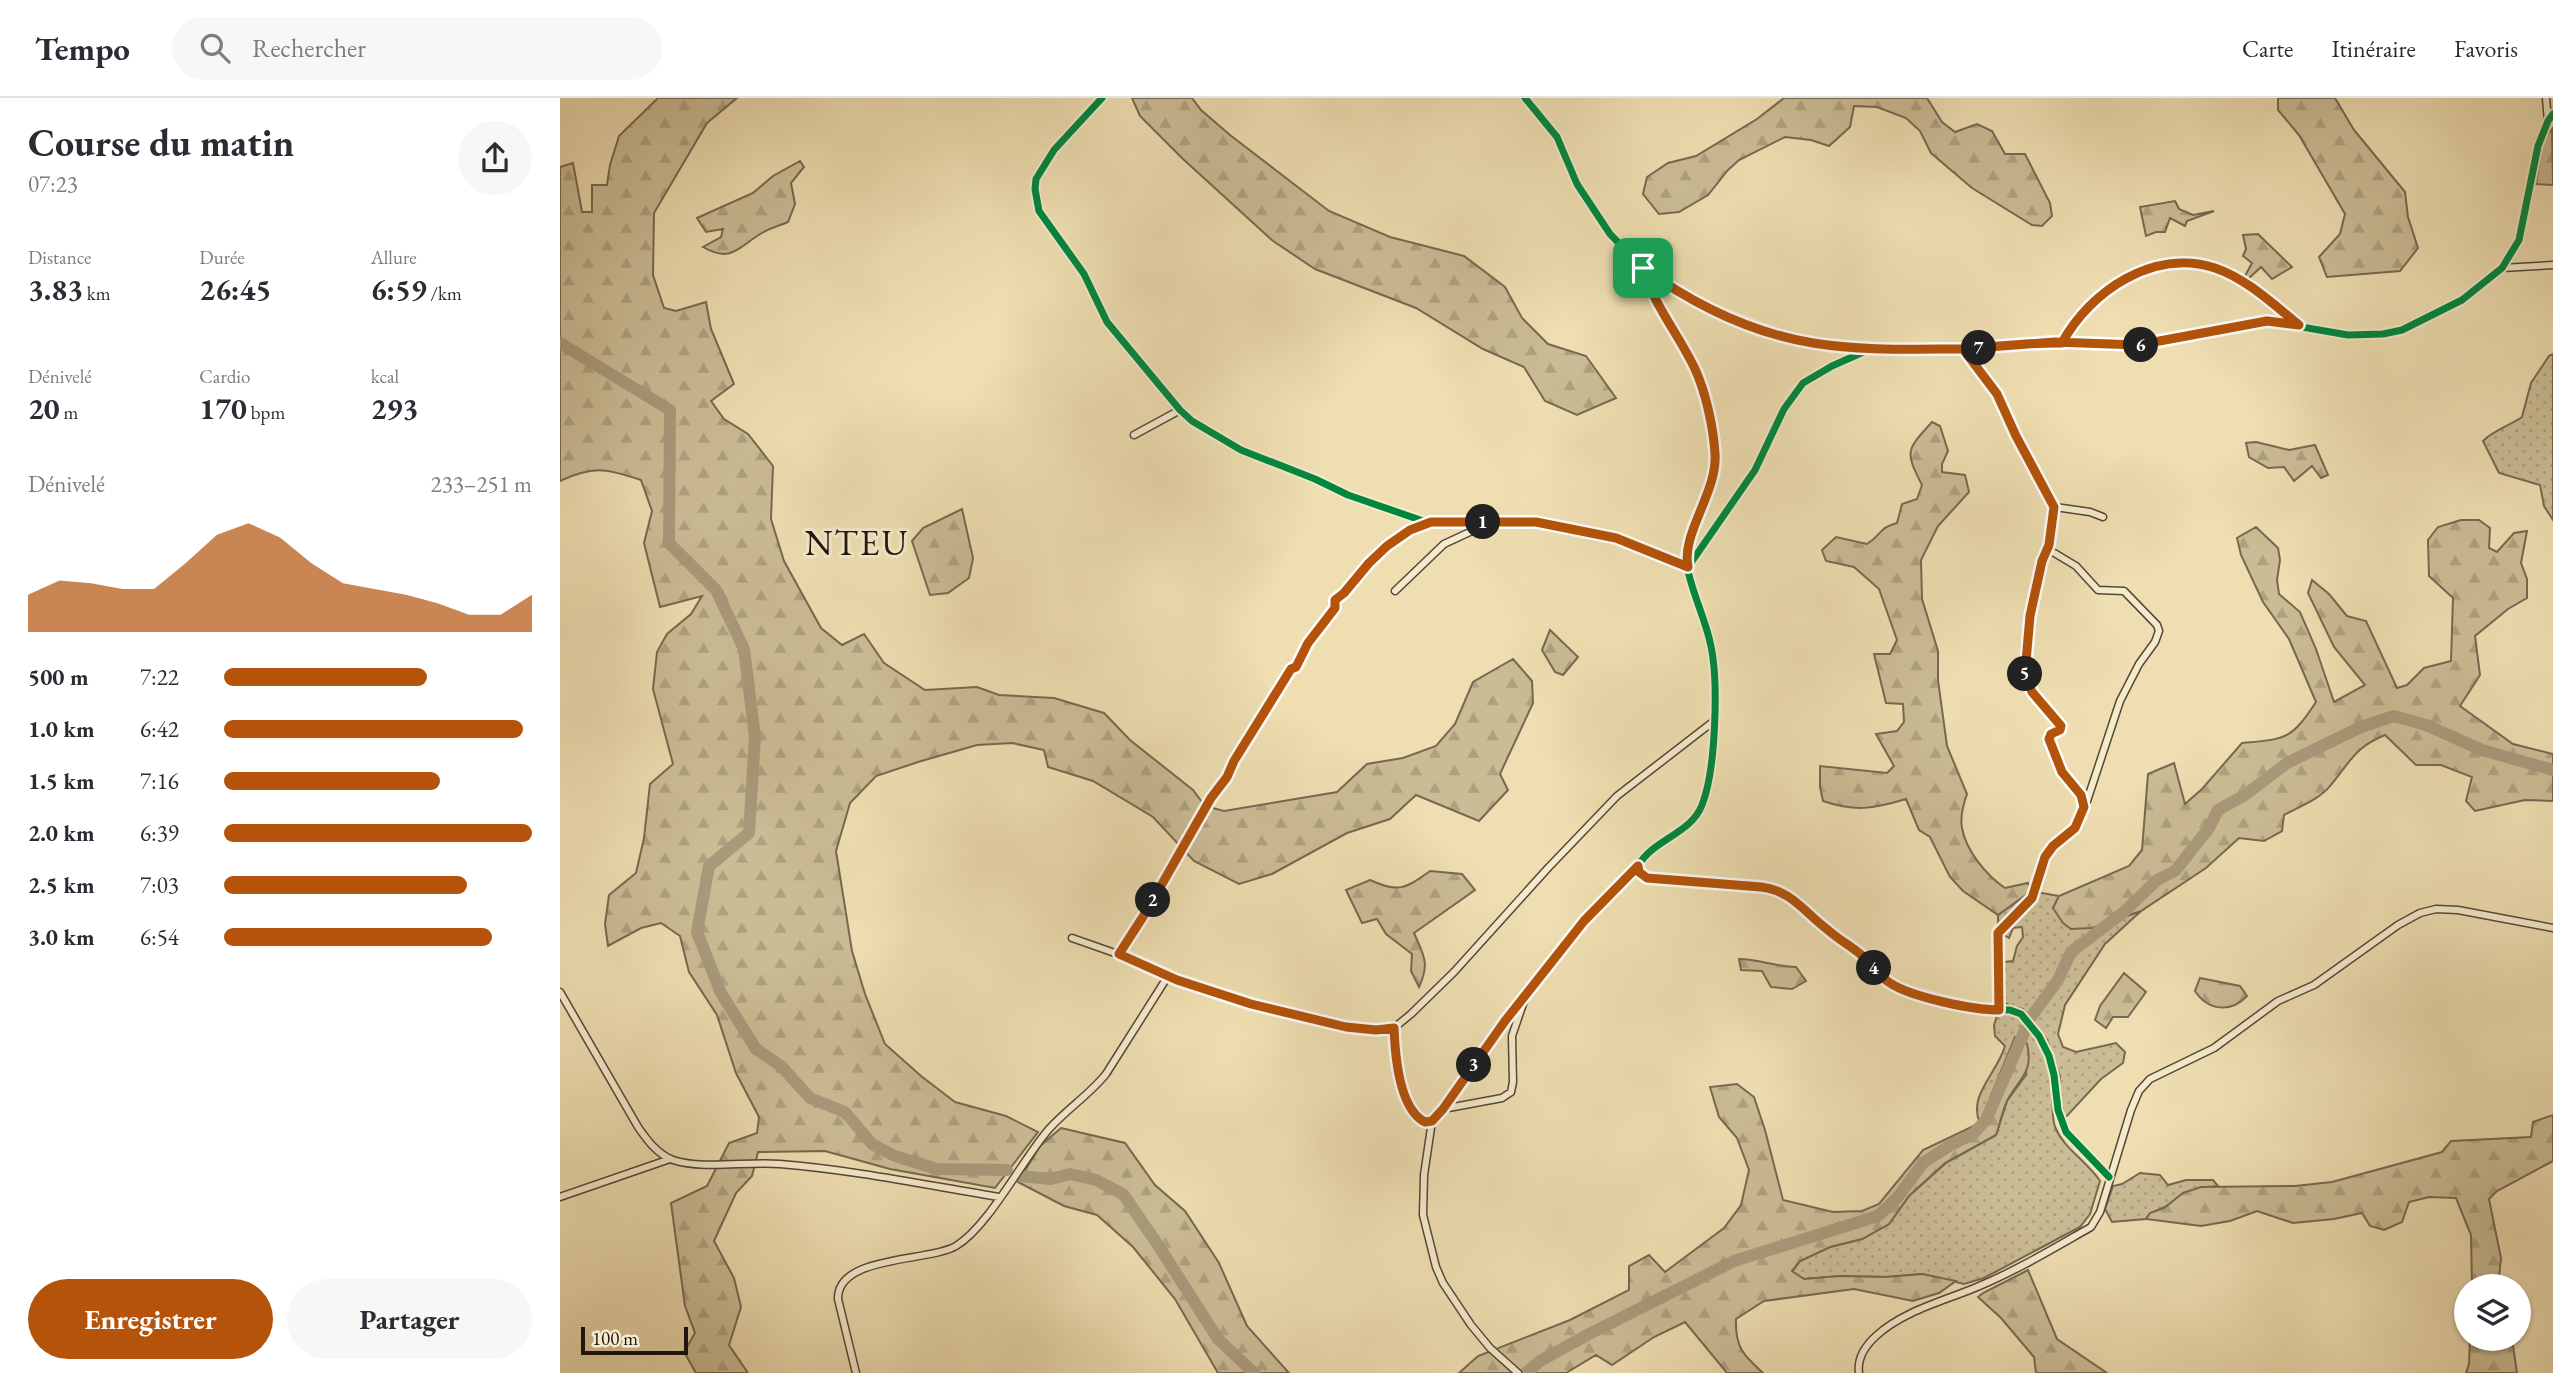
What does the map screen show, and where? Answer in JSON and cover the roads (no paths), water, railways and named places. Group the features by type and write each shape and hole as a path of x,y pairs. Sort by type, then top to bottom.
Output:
{"street":[{"path":"1102,98 1054,150 1036,179 1036,199 1045,222 1084,274 1107,322 1180,410 1205,430 1241,450 1349,495 1426,522 1536,522 1616,538 1688,567"},
{"path":"1525,98 1557,137 1577,184 1610,234 1643,268 1690,300 1766,331 1815,344 1873,348 1963,349 2062,343 2138,345 2267,321 2348,335 2394,332 2415,325 2462,300 2502,268 2515,249 2524,225 2538,146 2547,121 2553,114"},
{"path":"2546,98 2547,121"},
{"path":"2062,343 2088,306 2116,285 2146,269 2178,264 2213,268 2228,274 2263,295 2299,325"},
{"path":"2502,268 2553,265"},
{"path":"1518,1373 1490,1348 1471,1325 1448,1292 1436,1267 1426,1232 1423,1196 1432,1121 1584,921 1646,855 1682,829 1698,813 1707,785 1714,721 1714,658 1688,567 1687,554 1712,481 1714,448 1699,379 1648,286 1643,268"},
{"path":"1688,567 1755,470 1784,409 1803,383 1832,366 1873,348"},
{"path":"1963,349 1997,394 2054,507 2049,545 2042,561 2030,616 2025,673 2032,692 2061,726 2049,739 2062,772 2081,795 2084,807"},
{"path":"1134,435 1180,410"},
{"path":"2054,507 2103,517"},
{"path":"1119,954 1273,697 1291,669 1296,667 1314,634 1335,608 1335,600 1387,546 1426,522"},
{"path":"1395,591 1444,544 1492,522"},
{"path":"1999,1010 1998,933 2032,898 2045,857 2053,846 2075,828 2129,680 2155,642 2159,631 2157,625 2124,591 2098,590 2076,566 2051,551 2049,545"},
{"path":"1072,938 1227,998 1346,1027 1376,1030 1394,1028 1454,972 1548,867 1617,796 1714,721"},
{"path":"1638,866 1639,872 1647,878 1779,890 1857,951 1884,979 1896,987 1932,998 2021,1014 2039,1036 2053,1066 2058,1110 2063,1126 2070,1137 2109,1177"},
{"path":"1858,1373 1863,1350 1875,1336 1891,1325 1979,1287 2091,1227 2100,1212 2131,1110 2144,1084 2220,1045 2278,1001 2330,975 2408,918 2427,911 2450,909 2553,928"},
{"path":"856,1373 838,1298 838,1289 843,1282 868,1267 933,1255 954,1247 969,1236 1051,1127 1106,1074 1168,976"},
{"path":"560,992 638,1127 649,1142 670,1159 695,1164 776,1164 809,1167 999,1197"},
{"path":"1443,1109 1502,1098 1511,1092 1512,1036 1526,996"},
{"path":"1394,1028 1401,1087 1419,1119 1432,1121"},
{"path":"560,1197 670,1159"}],"waterway":[{"path":"560,343 670,410 669,543 716,590 744,649 755,737 749,833 709,866 697,932 721,993 756,1049 781,1066 810,1098 845,1112 872,1144 895,1156 937,1169 1007,1170"},
{"path":"2031,1017 2058,980 2071,952 2124,912 2157,880 2175,871 2209,828 2218,810 2245,795 2287,763 2361,727 2394,716 2426,725 2482,750 2553,770"},
{"path":"1526,1373 1540,1361 1591,1333 1734,1261 1878,1216 1898,1197 1923,1163 1973,1134 1986,1120 2025,1030"},
{"path":"1020,1176 1051,1179 1070,1174 1096,1180 1123,1194 1218,1339 1254,1373"}],"district":[{"name":"NTEU","path":"857,543"}]}
